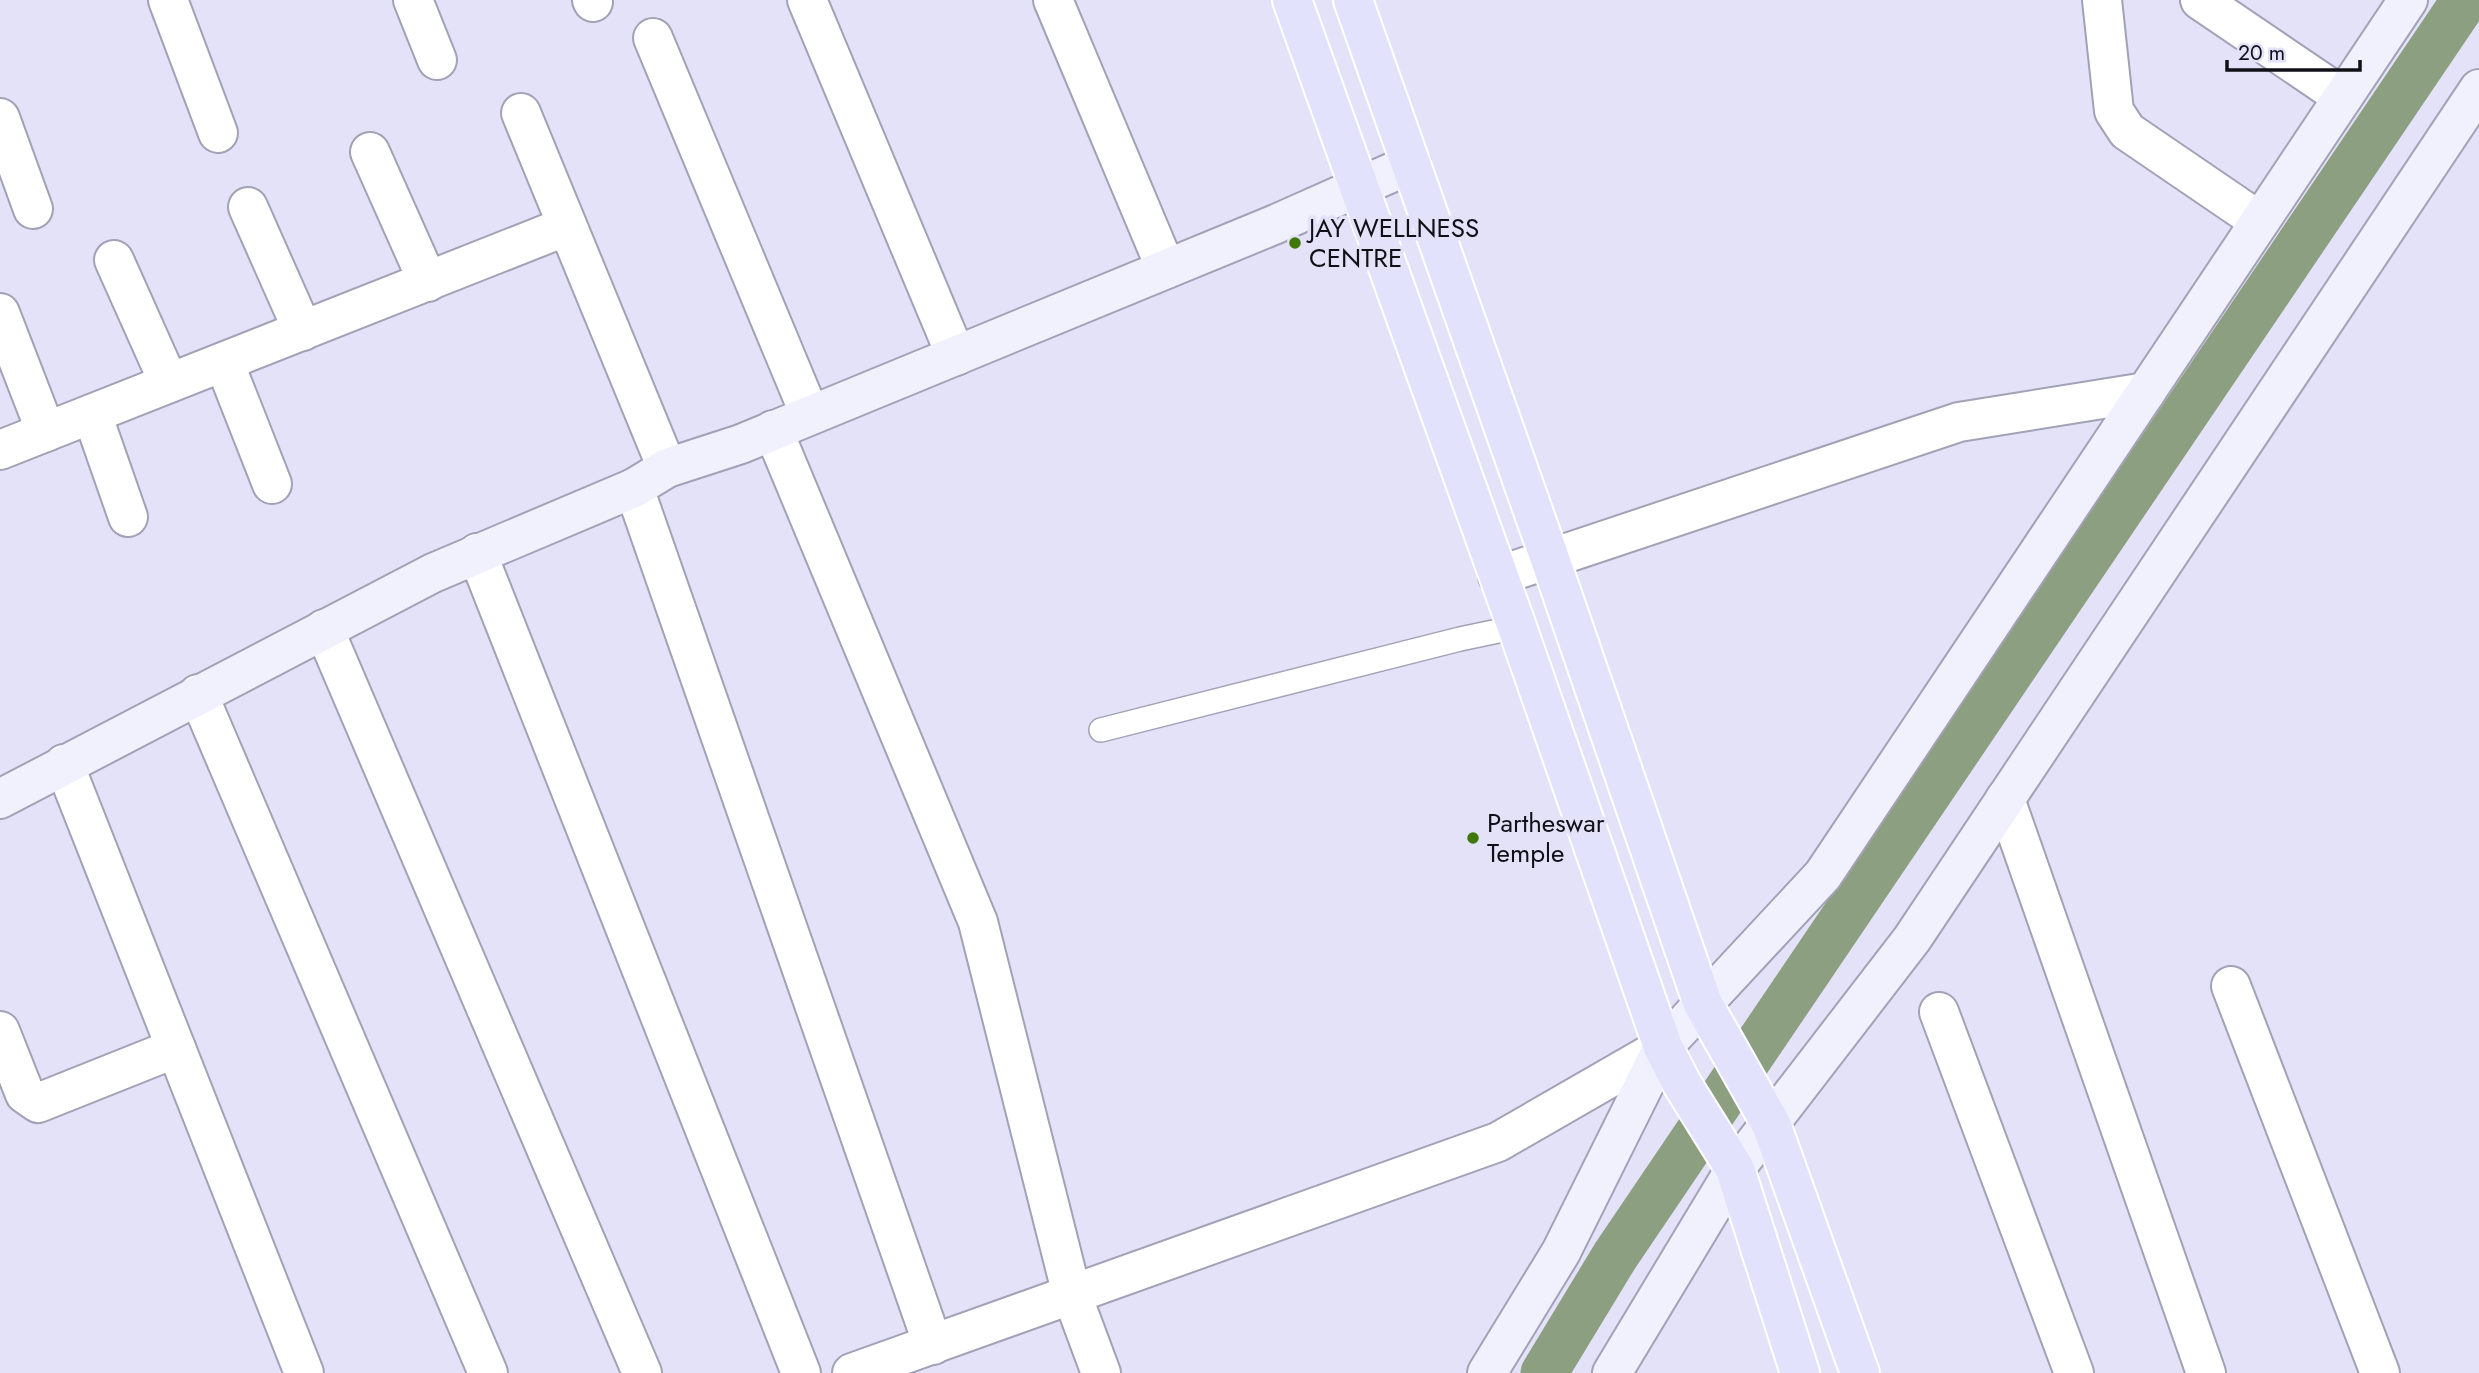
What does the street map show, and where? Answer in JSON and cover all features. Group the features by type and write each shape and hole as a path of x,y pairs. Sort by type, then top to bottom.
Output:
{"main road":[{"path":"1292,0 1517,627 1662,1047 1735,1169 1800,1373"},
{"path":"1353,0 1703,1004 1771,1124 1860,1373"}],"street":[{"path":"168,0 218,133"},
{"path":"413,0 437,60"},
{"path":"807,0 956,355"},
{"path":"1053,0 1166,269"},
{"path":"2102,0 2114,111 2127,131 2259,221"},
{"path":"2200,0 2343,97"},
{"path":"852,1373 1498,1142 1662,1047 1823,874 2408,0"},
{"path":"653,38 810,415"},
{"path":"1612,1373 1735,1169 1912,939 2479,89"},
{"path":"521,113 667,468"},
{"path":"0,118 33,209"},
{"path":"370,152 428,282"},
{"path":"0,799 433,573 634,488 667,468 741,444 1276,224 1411,163"},
{"path":"248,207 303,331"},
{"path":"0,450 567,226"},
{"path":"114,260 169,383"},
{"path":"0,313 46,432"},
{"path":"224,362 272,484"},
{"path":"1497,576 1959,422 2146,392"},
{"path":"93,414 128,517"},
{"path":"773,430 978,922 1072,1295 1101,1373"},
{"path":"634,488 933,1345"},
{"path":"477,554 801,1373"},
{"path":"324,629 642,1373"},
{"path":"198,695 488,1373"},
{"path":"64,764 304,1373"},
{"path":"2005,799 2206,1373"},
{"path":"2231,986 2381,1373"},
{"path":"1939,1012 2074,1373"},
{"path":"0,1031 25,1094 38,1103 176,1048"},
{"path":"1487,1373 1561,1252 1662,1047"}],"lane":[{"path":"1101,730 1517,627"}],"waterway":[{"path":"1544,1373 1615,1256 2465,0"}],"place":[{"name":"JAY WELLNESS CENTRE","path":"1295,243"},
{"name":"Partheswar Temple","path":"1473,838"}]}
